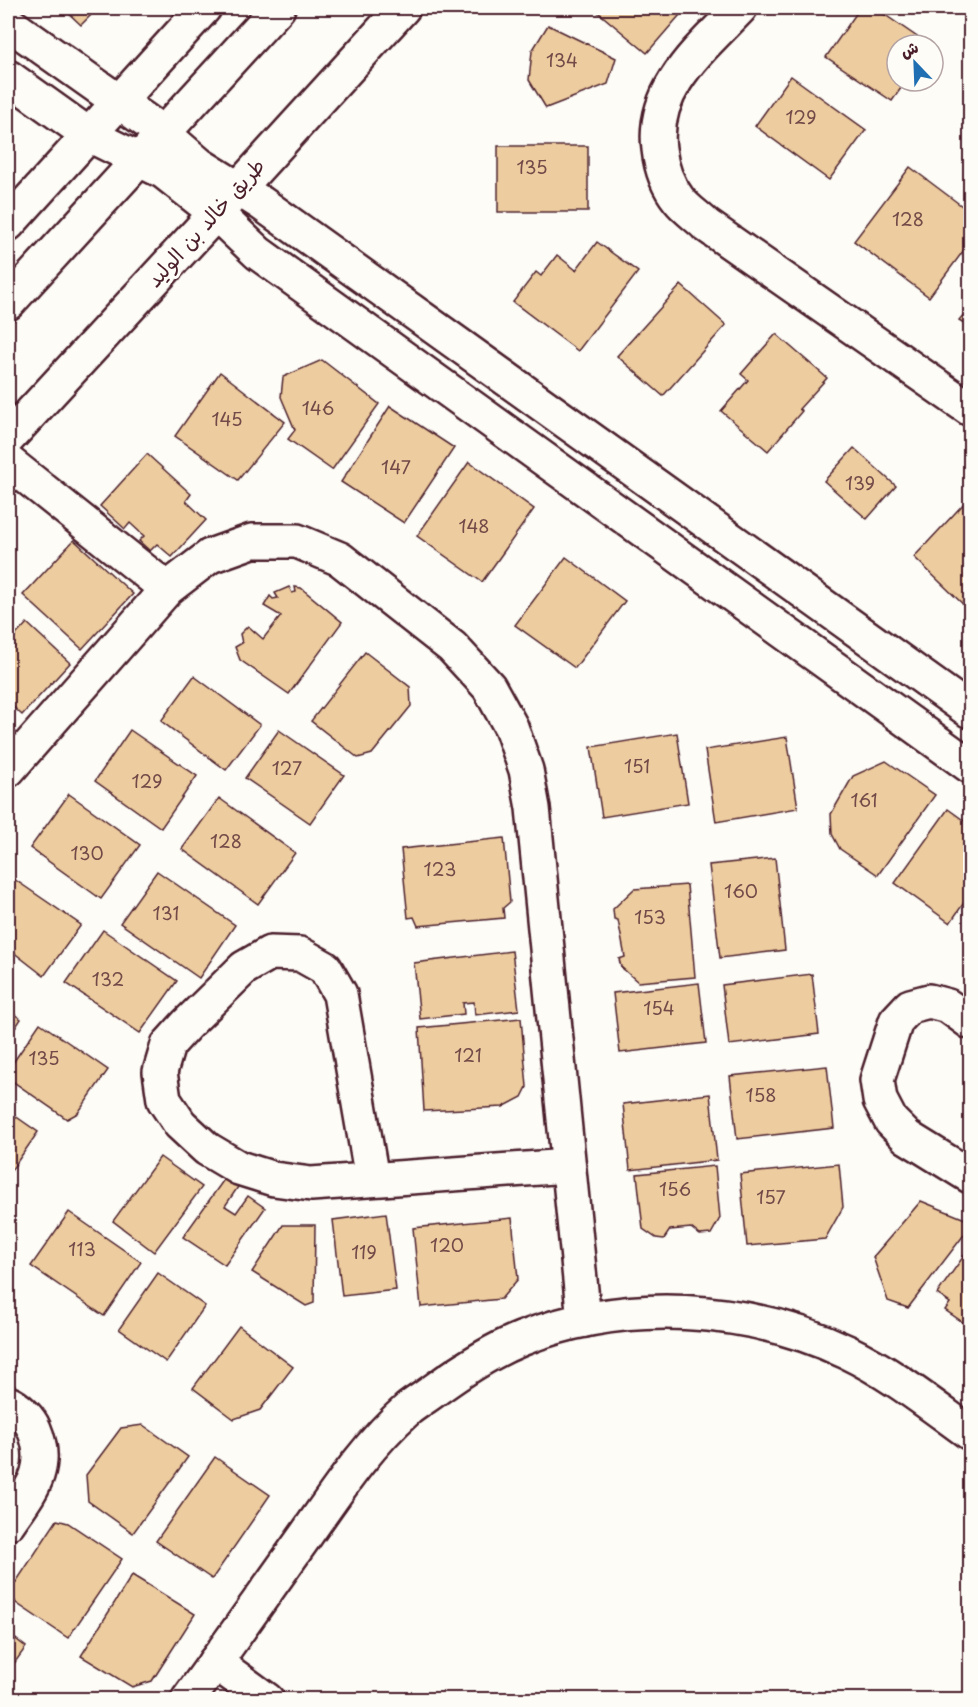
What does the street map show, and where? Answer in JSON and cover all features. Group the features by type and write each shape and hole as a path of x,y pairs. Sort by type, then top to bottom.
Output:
{"street":[{"path":"8,224 204,8"},
{"path":"8,303 278,8"},
{"name":"طريق خالد بن الوليد","path":"8,438 403,8"},
{"path":"740,8 684,67 664,97 657,133 662,169 679,201 706,225 970,409"},
{"path":"8,22 163,133 200,165 238,187 970,711"},
{"path":"8,77 89,135 164,172 216,213 258,253 970,766"},
{"path":"8,462 167,590"},
{"path":"8,770 167,590 210,556 252,541 297,541 340,559 452,647 489,687 511,727 526,770 533,808 584,1320"},
{"path":"372,1179 340,994 325,968 300,954 270,953 244,968 168,1045 160,1072 164,1100 180,1124 200,1143 239,1168 274,1179 311,1184 568,1166"},
{"path":"970,1022 948,1006 928,1001 910,1006 896,1021 877,1080 880,1100 891,1121 907,1137 970,1176"},
{"path":"188,1700 363,1456 409,1409 462,1370 521,1339 584,1320 636,1313 689,1312 741,1318 792,1330 848,1352 898,1382 970,1433"},
{"path":"8,1404 31,1422 40,1445 40,1470 29,1493 8,1523"},
{"path":"215,1662 267,1700"}],"building":[{"path":"63,8 98,8 81,25"},
{"path":"593,8 686,8 647,53"},
{"path":"860,8 875,8 911,33 885,33 885,93 898,93 892,101 826,57"},
{"path":"548,25 616,58 608,84 546,108 529,80 532,51"},
{"path":"791,76 866,130 829,180 755,126"},
{"path":"8,95 18,103 8,116"},
{"path":"498,146 588,146 588,212 498,212"},
{"path":"910,167 970,212 970,242 929,297 854,241"},
{"path":"597,242 638,272 578,351 513,302 536,272 541,276 557,255 576,270"},
{"path":"681,285 726,325 663,396 617,356"},
{"path":"970,307 970,327 959,320"},
{"path":"776,334 827,378 799,409 802,411 768,451 721,411 748,380 741,374"},
{"path":"322,360 379,404 332,470 288,439 295,430 281,397 283,377"},
{"path":"220,372 285,422 238,480 175,436"},
{"path":"390,406 454,448 404,523 341,482"},
{"path":"854,448 896,486 867,519 824,481"},
{"path":"147,454 191,494 186,501 206,520 172,557 157,544 150,551 139,541 144,536 130,523 125,529 100,506"},
{"path":"469,462 534,509 482,582 417,536"},
{"path":"970,497 970,611 914,557"},
{"path":"74,540 133,594 82,649 23,595"},
{"path":"566,557 625,601 575,668 515,625"},
{"path":"289,587 292,593 296,592 295,587 301,588 342,622 289,694 240,660 235,647 242,643 240,634 248,626 263,639 281,616 264,606 270,596 273,599 278,598 275,593"},
{"path":"27,623 70,663 22,715 8,702 8,630 14,637"},
{"path":"365,652 410,687 411,706 372,754 358,758 311,721"},
{"path":"194,676 260,725 226,770 161,721"},
{"path":"130,730 197,776 161,828 95,781"},
{"path":"279,730 344,775 310,823 245,778"},
{"path":"677,733 688,803 602,817 591,747"},
{"path":"787,737 798,808 716,822 705,750"},
{"path":"886,761 935,795 878,875 840,849 832,834 831,814 853,776"},
{"path":"69,794 140,845 101,899 30,848"},
{"path":"219,798 295,853 258,904 182,849"},
{"path":"948,809 970,825 970,894 950,923 895,883"},
{"path":"504,838 510,902 503,908 504,918 418,926 414,917 408,918 401,849"},
{"path":"775,858 785,950 720,958 709,865"},
{"path":"157,871 235,925 199,978 120,923"},
{"path":"11,877 81,925 44,976 8,948 12,938 8,934 8,881"},
{"path":"687,885 695,977 638,982 621,967 619,959 625,957 618,920 614,919 613,909 634,889"},
{"path":"103,930 177,981 140,1033 66,983"},
{"path":"512,951 519,1010 475,1015 474,1002 463,1003 464,1014 420,1019 414,963"},
{"path":"812,974 819,1034 729,1045 722,985"},
{"path":"699,983 706,1043 620,1053 613,993"},
{"path":"8,1010 21,1019 8,1039"},
{"path":"521,1018 527,1087 522,1097 503,1107 424,1111 419,1028"},
{"path":"40,1023 108,1070 78,1113 67,1119 8,1078 8,1070"},
{"path":"827,1066 834,1128 737,1139 730,1076"},
{"path":"710,1094 717,1160 630,1170 623,1104"},
{"path":"8,1111 38,1132 8,1175"},
{"path":"160,1157 202,1187 154,1252 113,1221"},
{"path":"839,1164 843,1207 825,1239 747,1246 740,1174"},
{"path":"715,1166 720,1218 711,1234 700,1235 691,1228 670,1230 664,1239 656,1238 643,1229 637,1174"},
{"path":"225,1178 238,1187 225,1206 236,1213 248,1196 265,1208 225,1265 183,1237"},
{"path":"921,1201 970,1221 970,1227 908,1308 888,1301 873,1257"},
{"path":"69,1212 141,1262 104,1316 31,1266"},
{"path":"386,1213 396,1290 342,1296 333,1220"},
{"path":"512,1218 518,1279 501,1299 421,1307 413,1228"},
{"path":"283,1225 315,1225 314,1303 306,1306 252,1272"},
{"path":"970,1247 970,1327 945,1310 950,1303 937,1294"},
{"path":"158,1273 205,1306 166,1362 119,1329"},
{"path":"239,1326 293,1367 260,1410 234,1419 193,1388"},
{"path":"143,1425 188,1457 133,1533 88,1501 86,1475 121,1428"},
{"path":"215,1457 270,1495 212,1579 156,1541"},
{"path":"57,1520 68,1523 122,1559 68,1638 16,1603 10,1591"},
{"path":"132,1575 195,1614 152,1681 132,1687 81,1656"},
{"path":"8,1633 26,1647 8,1672"}]}
